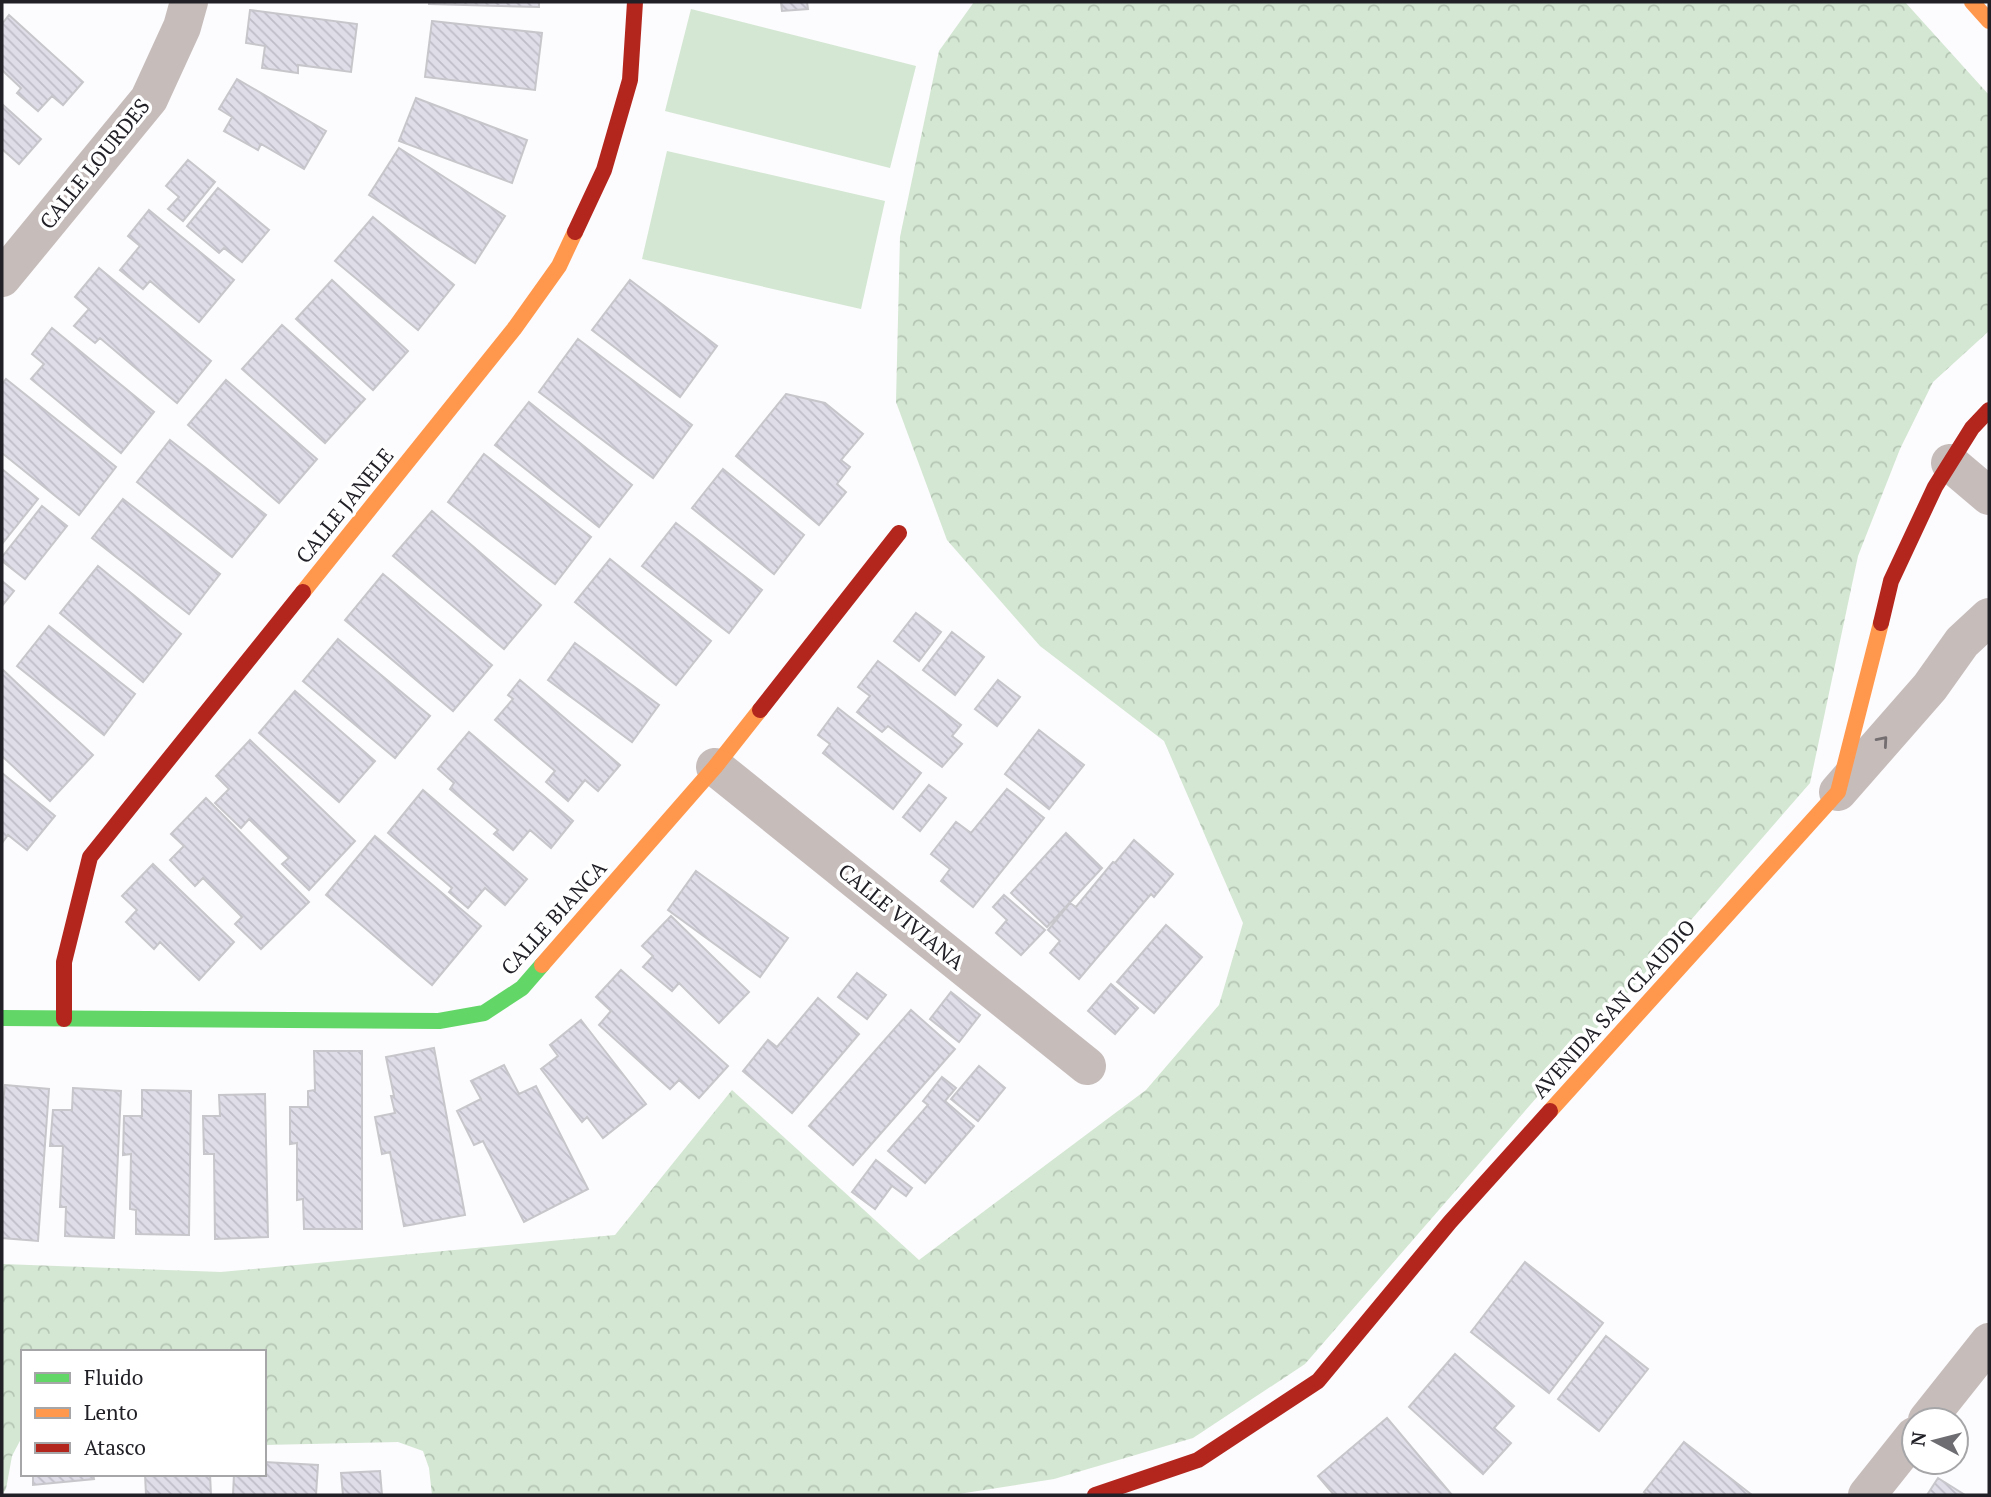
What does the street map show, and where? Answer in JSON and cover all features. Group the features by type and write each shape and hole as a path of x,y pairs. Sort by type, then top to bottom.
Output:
{"street":[{"name":"CALLE LOURDES","path":"2,278 149,99 182,27 189,2"},
{"name":"CALLE JANELE","path":"64,1019 64,962 90,857 514,329 559,266 604,170 630,80 635,2"},
{"path":"1972,2 1989,21"},
{"name":"AVENIDA SAN CLAUDIO","path":"1094,1495 1198,1460 1318,1381 1450,1222 1838,792 1891,581 1935,487 1972,428 1989,410"},
{"path":"1950,463 1989,496"},
{"name":"CALLE BIANCA","path":"2,1018 439,1021 484,1013 522,988 715,767 899,533"},
{"path":"1838,792 1930,687 1962,642 1989,617"},
{"name":"CALLE VIVIANA","path":"715,767 1087,1066"},
{"path":"1938,1406 1989,1342"},
{"path":"1867,1495 1900,1454"}],"green space":[{"path":"974,2 1905,2 1989,95 1989,331 1933,382 1900,449 1858,556 1810,783 1305,1364 1193,1438 1054,1479 952,1495 432,1495 429,1468 423,1451 398,1442 266,1445 266,1350 21,1350 21,1439 12,1456 6,1489 2,1495 2,1264 221,1272 615,1235 732,1090 919,1260 1146,1090 1219,1005 1243,923 1164,741 1040,646 947,540 896,402 900,237 939,51"},
{"path":"691,9 916,66 890,168 665,111"},
{"path":"667,151 885,201 861,309 642,259"}],"building":[{"path":"539,2 539,7 429,4"},
{"path":"781,2 807,2 808,9 782,11"},
{"path":"250,10 357,24 351,72 298,65 298,73 262,68 265,46 246,43"},
{"path":"9,15 83,82 63,105 52,96 38,111 17,93 21,88 2,70 2,24"},
{"path":"432,21 542,33 535,90 425,77"},
{"path":"237,79 326,131 304,169 261,144 258,150 224,131 232,117 219,109"},
{"path":"416,98 527,140 512,183 399,141"},
{"path":"2,104 41,139 19,164 2,149"},
{"path":"399,148 505,216 475,263 369,195"},
{"path":"188,160 215,182 183,221 168,209 179,197 166,186"},
{"path":"218,188 269,230 242,262 224,248 219,253 187,226"},
{"path":"149,210 234,280 199,322 150,281 143,289 120,270 140,246 128,236"},
{"path":"373,217 454,285 418,330 335,261"},
{"path":"99,268 211,361 177,403 100,338 95,343 74,326 89,309 75,297"},
{"path":"332,280 408,351 373,390 296,319"},
{"path":"630,280 717,346 680,397 592,330"},
{"path":"282,325 365,399 325,443 242,369"},
{"path":"52,328 154,412 121,453 31,379 44,364 32,354"},
{"path":"578,339 692,425 653,478 539,392"},
{"path":"6,379 116,467 79,515 2,453 2,384"},
{"path":"226,380 317,459 279,503 188,425"},
{"path":"786,394 825,403 863,434 841,460 850,467 837,484 846,492 819,525 736,456"},
{"path":"529,402 632,485 599,527 495,445"},
{"path":"170,440 266,515 232,557 137,482"},
{"path":"484,454 591,537 555,584 448,502"},
{"path":"2,469 38,499 2,544"},
{"path":"723,469 804,535 774,574 692,508"},
{"path":"123,499 220,574 189,614 92,538"},
{"path":"42,506 67,526 25,579 2,561 2,557"},
{"path":"432,511 541,605 504,649 393,556"},
{"path":"676,523 762,590 729,633 642,566"},
{"path":"610,559 711,641 676,685 575,602"},
{"path":"98,566 181,634 143,682 60,613"},
{"path":"383,574 492,665 453,711 345,620"},
{"path":"2,581 14,591 2,606"},
{"path":"916,613 941,632 919,661 894,641"},
{"path":"49,626 135,694 104,735 17,666"},
{"path":"952,632 984,657 955,695 923,670"},
{"path":"338,639 430,716 395,758 303,681"},
{"path":"575,643 659,705 632,742 548,680"},
{"path":"878,661 961,725 952,736 962,744 942,767 888,726 882,732 857,712 870,696 858,687"},
{"path":"2,669 93,755 50,801 2,756"},
{"path":"520,680 620,765 598,791 585,780 568,801 546,782 555,771 495,720 513,699 508,695"},
{"path":"998,680 1020,697 997,726 975,709"},
{"path":"295,691 375,761 339,802 259,733"},
{"path":"838,708 921,773 893,809 823,753 830,744 818,735"},
{"path":"1039,730 1084,765 1049,809 1005,774"},
{"path":"469,732 573,821 551,848 530,830 513,850 494,834 498,830 450,789 454,783 438,769"},
{"path":"250,740 355,841 309,890 282,864 289,858 249,819 241,828 215,803 229,789 216,776"},
{"path":"2,773 55,816 27,850 8,835 2,843"},
{"path":"929,785 946,798 920,831 903,817"},
{"path":"1007,789 1044,818 973,907 941,881 950,869 931,854 956,822 971,833"},
{"path":"423,790 527,879 505,905 485,888 468,908 449,892 452,888 388,833"},
{"path":"206,798 309,902 261,949 235,924 242,917 203,878 195,886 170,860 184,846 171,834"},
{"path":"1066,833 1102,868 1047,927 1011,893"},
{"path":"375,836 481,926 432,985 326,895"},
{"path":"1134,840 1173,874 1154,897 1151,894 1079,979 1050,953 1060,941 1048,930 1070,903 1076,907"},
{"path":"153,864 234,942 199,980 160,942 154,949 126,922 137,910 122,896"},
{"path":"696,871 788,938 760,977 668,910"},
{"path":"1004,895 1045,930 1021,955 996,933 1007,920 993,907"},
{"path":"671,916 749,992 719,1023 679,983 672,991 643,967 653,956 642,946"},
{"path":"1166,925 1202,957 1154,1013 1117,982"},
{"path":"621,970 728,1066 699,1098 679,1080 670,1089 599,1025 611,1011 596,997"},
{"path":"857,973 886,995 867,1019 838,997"},
{"path":"1111,984 1138,1008 1115,1034 1088,1011"},
{"path":"951,992 980,1015 959,1042 930,1019"},
{"path":"818,998 859,1034 792,1113 743,1071 768,1040 777,1047"},
{"path":"911,1010 955,1049 853,1165 809,1126"},
{"path":"581,1020 646,1104 603,1138 587,1117 582,1122 541,1069 558,1056 550,1045"},
{"path":"434,1048 465,1215 404,1226 390,1152 382,1154 375,1117 395,1113 386,1057"},
{"path":"314,1051 362,1051 362,1229 304,1229 303,1199 297,1200 297,1143 290,1144 290,1107 308,1107 308,1091 315,1090"},
{"path":"504,1065 519,1094 536,1086 588,1189 524,1222 483,1141 474,1145 457,1111 481,1099 471,1081"},
{"path":"979,1066 1005,1088 978,1121 951,1099"},
{"path":"942,1077 956,1088 945,1101 974,1126 925,1183 888,1151 928,1105 923,1101"},
{"path":"5,1085 49,1089 38,1241 2,1238 2,1114"},
{"path":"73,1088 121,1091 114,1238 65,1236 66,1207 60,1207 63,1146 50,1146 53,1110 72,1110"},
{"path":"142,1090 191,1091 189,1235 136,1234 136,1210 130,1209 131,1154 123,1155 124,1116 142,1116"},
{"path":"265,1094 268,1237 215,1239 214,1154 204,1154 203,1116 220,1116 219,1095"},
{"path":"876,1160 912,1188 906,1196 892,1186 875,1209 852,1192"},
{"path":"1525,1262 1603,1323 1549,1393 1471,1332"},
{"path":"1606,1336 1648,1369 1599,1431 1558,1399"},
{"path":"1455,1354 1514,1406 1494,1428 1511,1443 1483,1474 1409,1407"},
{"path":"1387,1418 1452,1495 1334,1495 1318,1476"},
{"path":"1684,1442 1752,1495 1648,1495 1644,1492"},
{"path":"266,1462 318,1465 316,1495 233,1495 234,1476 266,1476"},
{"path":"380,1471 382,1495 343,1495 341,1473"},
{"path":"33,1476 93,1476 94,1479 33,1485"},
{"path":"145,1476 210,1476 211,1495 146,1495"},
{"path":"1938,1478 1965,1495 1927,1495"}],"traffic: fast":[{"path":"2,1018 439,1021 484,1013 522,988 542,965"}],"traffic: slow":[{"path":"1972,2 1989,21"},
{"path":"303,592 514,329 559,266 575,232"},
{"path":"1550,1111 1838,792 1881,623"},
{"path":"542,965 715,767 760,710"}],"traffic: jam":[{"path":"575,232 604,170 630,80 635,2"},
{"path":"1881,623 1891,581 1935,487 1972,428 1989,410"},
{"path":"760,710 899,533"},
{"path":"64,1019 64,962 90,857 303,592"},
{"path":"1095,1495 1198,1460 1318,1381 1450,1222 1550,1111"}]}
